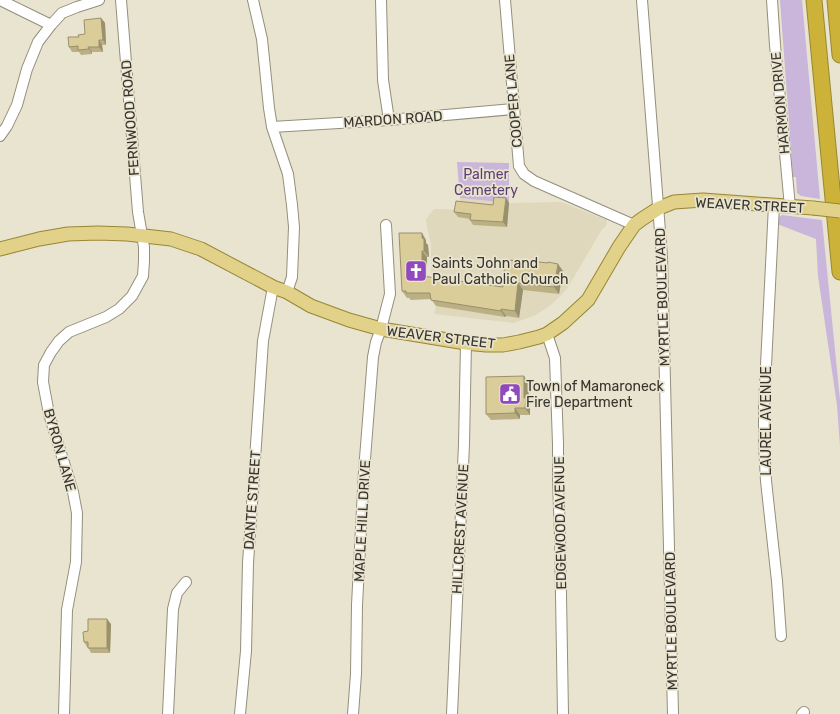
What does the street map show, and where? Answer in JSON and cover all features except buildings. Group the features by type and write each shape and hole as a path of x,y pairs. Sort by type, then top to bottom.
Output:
{"highway":[{"path":"814,0 840,272"},
{"path":"835,0 840,55"}],"main road":[{"name":"WEAVER STREET","path":"0,249 39,239 68,234 98,233 142,235 171,239 201,249 311,306 349,320 381,329 466,343 502,345 539,337 547,334 563,323 588,300 619,247 634,225 642,218 659,208 674,202 704,200 840,211"}],"street":[{"path":"0,0 51,25"},
{"path":"0,136 7,126 17,105 38,42 62,14 77,7 99,0"},
{"name":"FERNWOOD ROAD","path":"121,0 136,197 142,235"},
{"path":"253,0 262,39 272,127 288,174 294,227 292,277 286,292"},
{"path":"381,0 383,80 389,120"},
{"name":"COOPER LANE","path":"504,0 519,166 524,174 534,181 634,225"},
{"name":"MYRTLE BOULEVARD","path":"642,0 663,264 673,714"},
{"name":"HARMON DRIVE","path":"772,0 790,207"},
{"name":"MARDON ROAD","path":"272,127 389,120 514,109"},
{"name":"LAUREL AVENUE","path":"774,205 764,405 764,444 766,482 777,581 781,636"},
{"name":"MAPLE HILL DRIVE","path":"353,714 364,471 373,357 390,294 386,225"},
{"name":"BYRON LANE","path":"64,714 67,610 76,562 77,513 73,492 49,414 42,382 44,366 51,352 59,341 69,332 106,317 119,309 132,296 143,276 144,247 142,235"},
{"name":"DANTE STREET","path":"240,714 246,651 248,563 263,341 273,287"},
{"name":"EDGEWOOD AVENUE","path":"547,334 555,358 563,714"},
{"name":"HILLCREST AVENUE","path":"452,714 464,444 466,343"},
{"path":"168,714 173,609 177,593 186,582"}],"shaded area":[{"path":"460,198 509,203 561,202 607,220 606,226 601,231 567,289 552,304 536,315 514,323 434,314 436,306 434,284 431,274 431,244 426,219 434,209 459,210"}],"green space":[{"path":"780,0 802,0 820,199 801,196 797,193 796,177 793,177"},
{"name":"Palmer Cemetery","path":"457,162 509,163 509,203 460,198"},
{"path":"782,215 822,220 840,400 840,446 837,405 818,276 816,239 777,224 779,217"}],"place":[{"name":"Saints John and Paul Catholic Church","path":"416,271"},
{"name":"Town of Mamaroneck Fire Department","path":"510,394"}]}
